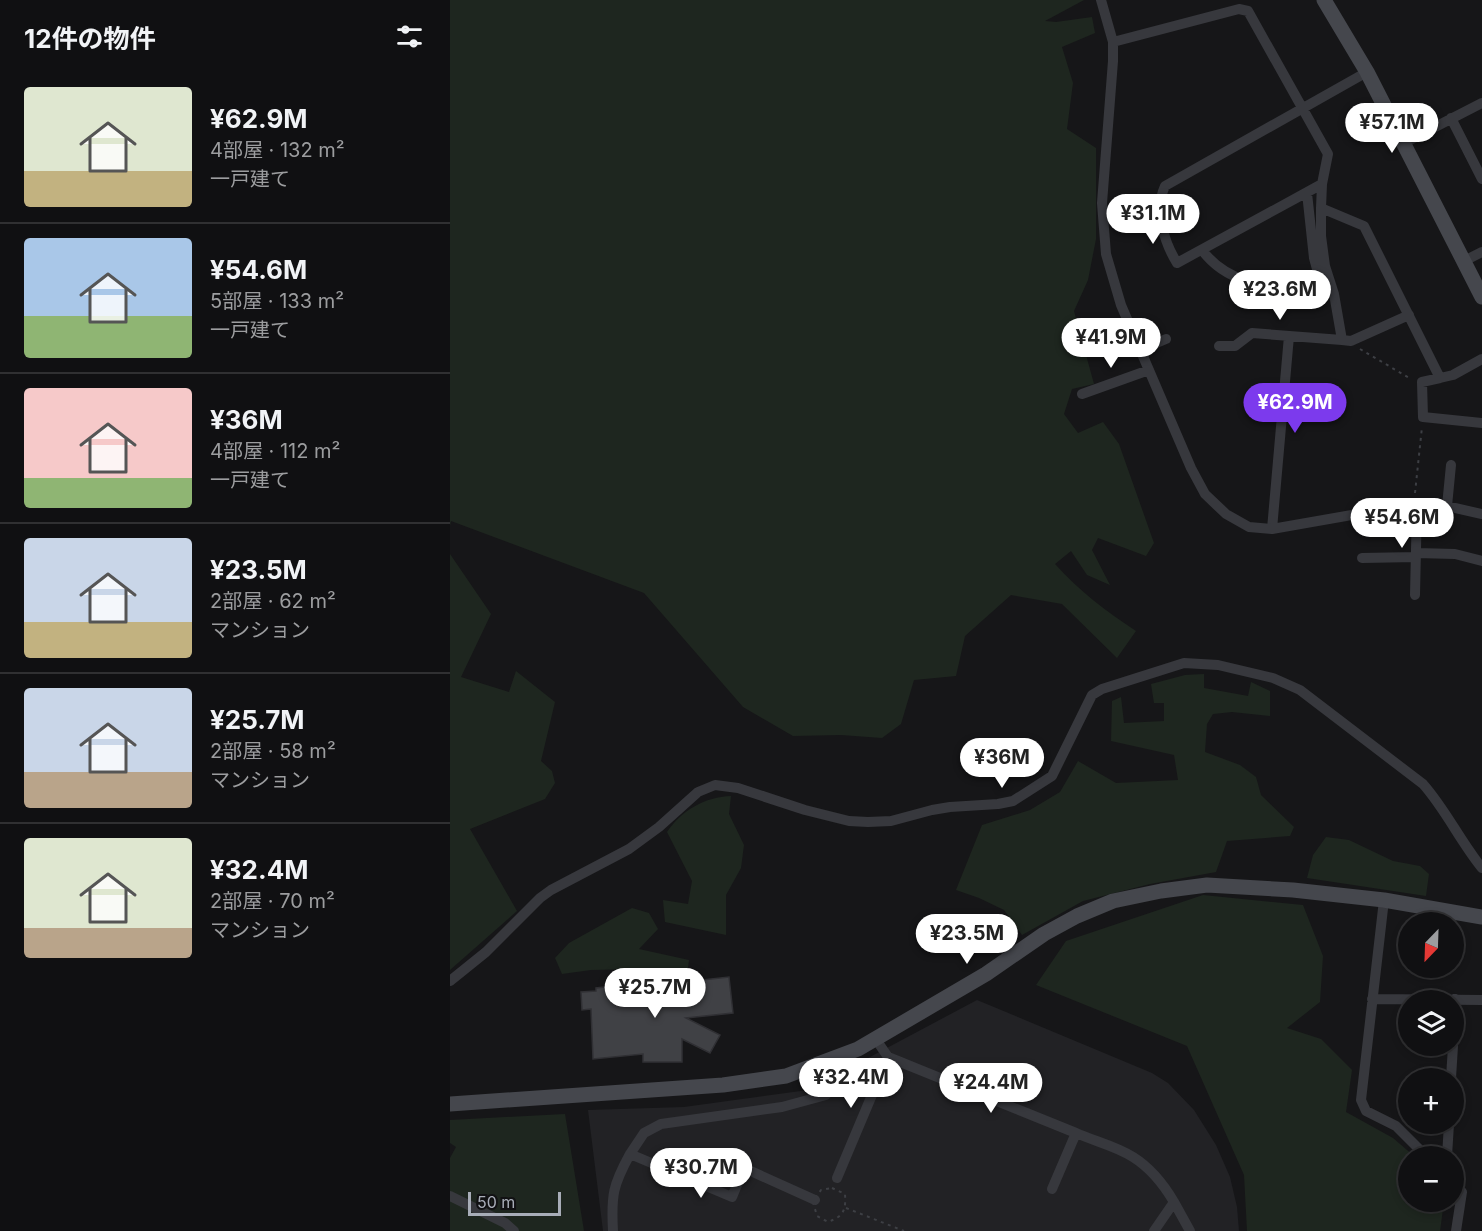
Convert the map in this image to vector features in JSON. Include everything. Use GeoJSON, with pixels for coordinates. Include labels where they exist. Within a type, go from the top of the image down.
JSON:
{"type":"FeatureCollection","features":[{"type":"Feature","properties":{"kind":"street"},"geometry":{"type":"LineString","coordinates":[[1101,0],[1113,42],[1102,203],[1106,254],[1121,305],[1191,468],[1205,494],[1226,514],[1249,526],[1272,529],[1415,504],[1433,503],[1482,514]]}},
{"type":"Feature","properties":{"kind":"street"},"geometry":{"type":"LineString","coordinates":[[1324,0],[1367,72],[1482,297]]}},
{"type":"Feature","properties":{"kind":"street"},"geometry":{"type":"LineString","coordinates":[[1113,42],[1239,9],[1248,11],[1328,154],[1322,184],[1321,236],[1325,266],[1346,340]]}},
{"type":"Feature","properties":{"kind":"street"},"geometry":{"type":"LineString","coordinates":[[1322,184],[1176,264],[1170,253],[1161,223],[1161,194],[1165,186],[1367,72]]}},
{"type":"Feature","properties":{"kind":"street"},"geometry":{"type":"LineString","coordinates":[[1404,143],[1482,103]]}},
{"type":"Feature","properties":{"kind":"street"},"geometry":{"type":"LineString","coordinates":[[1451,118],[1482,179]]}},
{"type":"Feature","properties":{"kind":"street"},"geometry":{"type":"LineString","coordinates":[[1202,250],[1219,269],[1256,285],[1319,292],[1321,284],[1314,258],[1307,193]]}},
{"type":"Feature","properties":{"kind":"street"},"geometry":{"type":"LineString","coordinates":[[1322,208],[1364,226],[1440,378]]}},
{"type":"Feature","properties":{"kind":"street"},"geometry":{"type":"LineString","coordinates":[[1464,261],[1482,252]]}},
{"type":"Feature","properties":{"kind":"street"},"geometry":{"type":"LineString","coordinates":[[1239,277],[1236,288],[1261,295]]}},
{"type":"Feature","properties":{"kind":"street"},"geometry":{"type":"LineString","coordinates":[[1219,346],[1235,346],[1252,333],[1346,340],[1408,315]]}},
{"type":"Feature","properties":{"kind":"street"},"geometry":{"type":"LineString","coordinates":[[1272,529],[1289,336]]}},
{"type":"Feature","properties":{"kind":"street"},"geometry":{"type":"LineString","coordinates":[[1140,350],[1166,339]]}},
{"type":"Feature","properties":{"kind":"street"},"geometry":{"type":"LineString","coordinates":[[1482,359],[1453,375],[1422,382],[1423,417],[1482,423]]}},
{"type":"Feature","properties":{"kind":"street"},"geometry":{"type":"LineString","coordinates":[[1082,394],[1149,370]]}},
{"type":"Feature","properties":{"kind":"street"},"geometry":{"type":"LineString","coordinates":[[1447,506],[1451,465]]}},
{"type":"Feature","properties":{"kind":"street"},"geometry":{"type":"LineString","coordinates":[[1415,504],[1415,595]]}},
{"type":"Feature","properties":{"kind":"street"},"geometry":{"type":"LineString","coordinates":[[1362,558],[1455,554],[1482,561]]}},
{"type":"Feature","properties":{"kind":"street"},"geometry":{"type":"LineString","coordinates":[[450,981],[486,952],[540,898],[629,849],[659,827],[698,792],[708,787],[726,786],[805,810],[849,821],[868,822],[891,821],[950,807],[1013,801],[1052,776],[1092,695],[1102,689],[1184,663],[1218,665],[1248,671],[1273,678],[1300,690],[1422,784],[1438,801],[1482,868]]}},
{"type":"Feature","properties":{"kind":"street"},"geometry":{"type":"LineString","coordinates":[[450,1104],[723,1085],[786,1077],[858,1049],[986,974],[1044,934],[1077,916],[1113,901],[1161,891],[1207,885],[1293,890],[1384,900],[1482,917]]}},
{"type":"Feature","properties":{"kind":"street"},"geometry":{"type":"LineString","coordinates":[[1384,900],[1361,1100],[1366,1111],[1396,1126],[1416,1146]]}},
{"type":"Feature","properties":{"kind":"street"},"geometry":{"type":"LineString","coordinates":[[1372,999],[1398,999]]}},
{"type":"Feature","properties":{"kind":"street"},"geometry":{"type":"LineString","coordinates":[[1464,999],[1482,999]]}},
{"type":"Feature","properties":{"kind":"street"},"geometry":{"type":"LineString","coordinates":[[875,1038],[888,1057],[1132,1156],[1167,1191],[1190,1231]]}},
{"type":"Feature","properties":{"kind":"street"},"geometry":{"type":"LineString","coordinates":[[837,1178],[888,1057]]}},
{"type":"Feature","properties":{"kind":"street"},"geometry":{"type":"LineString","coordinates":[[614,1231],[611,1205],[616,1180],[644,1133],[661,1124],[782,1107],[826,1095],[833,1085],[826,1061]]}},
{"type":"Feature","properties":{"kind":"street"},"geometry":{"type":"LineString","coordinates":[[1052,1188],[1076,1133]]}},
{"type":"Feature","properties":{"kind":"street"},"geometry":{"type":"LineString","coordinates":[[630,1154],[732,1197],[744,1168],[815,1200]]}},
{"type":"Feature","properties":{"kind":"street"},"geometry":{"type":"LineString","coordinates":[[450,1196],[505,1223],[514,1231]]}},
{"type":"Feature","properties":{"kind":"street"},"geometry":{"type":"LineString","coordinates":[[1154,1231],[1174,1202]]}},
{"type":"Feature","properties":{"kind":"street"},"geometry":{"type":"LineString","coordinates":[[1456,1231],[1459,1212]]}},
{"type":"Feature","properties":{"kind":"path"},"geometry":{"type":"LineString","coordinates":[[1346,340],[1385,362],[1408,379],[1422,382]]}},
{"type":"Feature","properties":{"kind":"path"},"geometry":{"type":"LineString","coordinates":[[1415,504],[1423,417]]}},
{"type":"Feature","properties":{"kind":"path"},"geometry":{"type":"LineString","coordinates":[[832,1188],[845,1194],[846,1208],[840,1218],[828,1222],[817,1216],[813,1202],[821,1190],[832,1188]]}},
{"type":"Feature","properties":{"kind":"path"},"geometry":{"type":"LineString","coordinates":[[846,1208],[903,1231]]}},
{"type":"Feature","properties":{"kind":"shaded area"},"geometry":{"type":"Polygon","coordinates":[[[450,0],[1084,0],[1045,21],[1056,22],[1092,17],[1095,33],[1062,47],[1073,83],[1067,129],[1096,148],[1096,239],[1088,280],[1074,311],[1094,384],[1072,389],[1064,414],[1078,433],[1103,422],[1119,444],[1154,543],[1146,556],[1098,538],[1092,550],[1110,585],[1087,575],[1071,551],[1055,564],[1093,600],[1136,631],[1117,658],[1062,604],[1011,595],[965,636],[956,676],[914,680],[901,724],[882,738],[841,735],[793,736],[743,707],[644,593],[451,521],[450,526],[450,0]]]}},
{"type":"Feature","properties":{"kind":"shaded area"},"geometry":{"type":"Polygon","coordinates":[[[450,554],[491,614],[461,677],[509,692],[516,671],[555,702],[541,761],[552,771],[555,783],[545,799],[470,829],[517,911],[450,970],[450,554]]]}},
{"type":"Feature","properties":{"kind":"shaded area"},"geometry":{"type":"Polygon","coordinates":[[[1204,674],[1204,688],[1248,696],[1251,682],[1270,691],[1270,716],[1232,712],[1213,714],[1207,724],[1205,752],[1240,765],[1256,777],[1261,795],[1294,827],[1290,836],[1227,841],[1216,872],[1150,884],[1083,901],[1022,935],[1004,910],[956,890],[982,825],[1030,810],[1060,792],[1078,761],[1116,783],[1178,780],[1174,755],[1111,741],[1112,701],[1121,697],[1124,723],[1164,721],[1164,703],[1154,703],[1151,684],[1185,675],[1204,674]]]}},
{"type":"Feature","properties":{"kind":"shaded area"},"geometry":{"type":"Polygon","coordinates":[[[731,796],[729,814],[744,845],[741,868],[726,895],[726,935],[665,922],[663,900],[688,904],[692,881],[667,832],[680,817],[695,806],[712,799],[731,796]]]}},
{"type":"Feature","properties":{"kind":"shaded area"},"geometry":{"type":"Polygon","coordinates":[[[1326,837],[1349,840],[1393,861],[1420,866],[1429,874],[1426,896],[1307,878],[1313,855],[1326,837]]]}},
{"type":"Feature","properties":{"kind":"shaded area"},"geometry":{"type":"Polygon","coordinates":[[[1203,895],[1303,905],[1323,956],[1320,1002],[1287,1028],[1321,1039],[1352,1070],[1346,1112],[1393,1138],[1402,1146],[1398,1146],[1398,1212],[1443,1212],[1440,1231],[1247,1231],[1244,1175],[1187,1046],[1036,985],[1066,941],[1203,895]]]}},
{"type":"Feature","properties":{"kind":"shaded area"},"geometry":{"type":"Polygon","coordinates":[[[632,908],[649,913],[658,929],[639,949],[689,960],[688,968],[591,970],[562,974],[555,958],[569,943],[632,908]]]}},
{"type":"Feature","properties":{"kind":"shaded area"},"geometry":{"type":"Polygon","coordinates":[[[977,1000],[1152,1073],[1168,1083],[1194,1110],[1216,1145],[1230,1177],[1237,1207],[1239,1231],[603,1231],[588,1110],[684,1107],[808,1090],[977,1000]]]}},
{"type":"Feature","properties":{"kind":"shaded area"},"geometry":{"type":"Polygon","coordinates":[[[565,1114],[584,1231],[450,1231],[450,1158],[456,1147],[450,1143],[450,1120],[565,1114]]]}},
{"type":"Feature","properties":{"kind":"building"},"geometry":{"type":"Polygon","coordinates":[[[729,977],[733,1013],[686,1018],[720,1035],[710,1053],[682,1039],[682,1062],[643,1062],[643,1054],[593,1059],[591,1009],[582,1010],[581,992],[648,982],[652,990],[684,989],[684,982],[729,977]]]}}]}
